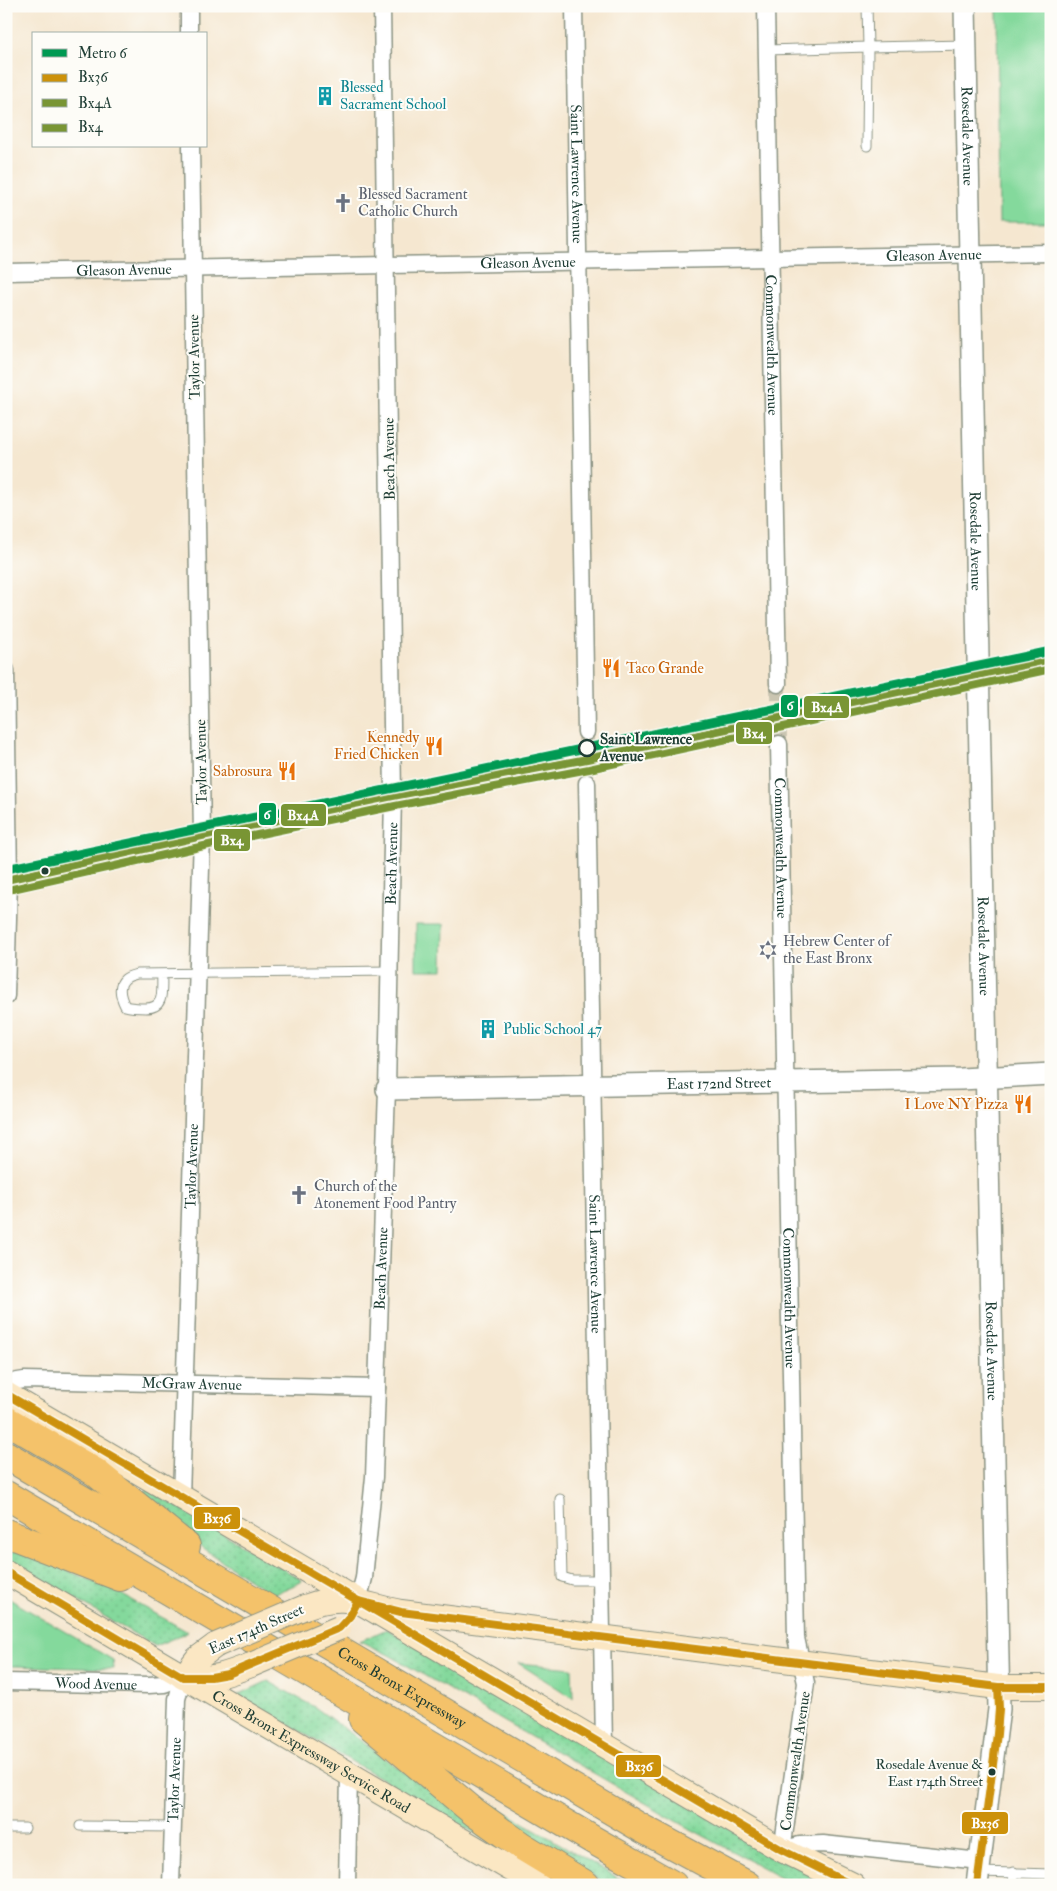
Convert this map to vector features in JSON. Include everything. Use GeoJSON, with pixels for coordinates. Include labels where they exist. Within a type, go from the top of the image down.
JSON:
{"type":"FeatureCollection","features":[{"type":"Feature","properties":{"kind":"highway"},"geometry":{"type":"LineString","coordinates":[[6,1420],[108,1481],[251,1599]]}},
{"type":"Feature","properties":{"kind":"highway","name":"Cross Bronx Expressway"},"geometry":{"type":"LineString","coordinates":[[6,1455],[643,1829],[747,1885]]}},
{"type":"Feature","properties":{"kind":"highway"},"geometry":{"type":"LineString","coordinates":[[6,1495],[673,1885]]}},
{"type":"Feature","properties":{"kind":"highway"},"geometry":{"type":"LineString","coordinates":[[6,1533],[196,1606]]}},
{"type":"Feature","properties":{"kind":"highway"},"geometry":{"type":"LineString","coordinates":[[302,1668],[474,1812],[520,1845],[586,1885]]}},
{"type":"Feature","properties":{"kind":"main road"},"geometry":{"type":"LineString","coordinates":[[8,880],[202,836],[587,758],[1051,658]]}},
{"type":"Feature","properties":{"kind":"main road"},"geometry":{"type":"LineString","coordinates":[[6,1394],[782,1850],[853,1885]]}},
{"type":"Feature","properties":{"kind":"main road","name":"Cross Bronx Expressway Service Road"},"geometry":{"type":"LineString","coordinates":[[6,1572],[538,1885]]}},
{"type":"Feature","properties":{"kind":"main road","name":"East 174th Street"},"geometry":{"type":"LineString","coordinates":[[184,1677],[197,1659],[216,1645],[304,1607],[326,1600],[358,1600],[372,1606],[401,1612],[603,1638],[998,1687],[1051,1687]]}},
{"type":"Feature","properties":{"kind":"main road","name":"East 174th Street"},"geometry":{"type":"LineString","coordinates":[[184,1677],[213,1678],[228,1674],[339,1628],[350,1616],[358,1600]]}},
{"type":"Feature","properties":{"kind":"street"},"geometry":{"type":"LineString","coordinates":[[189,6],[189,32]]}},
{"type":"Feature","properties":{"kind":"street","name":"Beach Avenue"},"geometry":{"type":"LineString","coordinates":[[358,1600],[362,1586],[371,1515],[378,1388],[394,796],[382,6]]}},
{"type":"Feature","properties":{"kind":"street","name":"Saint Lawrence Avenue"},"geometry":{"type":"LineString","coordinates":[[574,6],[586,732]]}},
{"type":"Feature","properties":{"kind":"street","name":"Commonwealth Avenue"},"geometry":{"type":"LineString","coordinates":[[766,6],[778,684]]}},
{"type":"Feature","properties":{"kind":"street","name":"Rosedale Avenue"},"geometry":{"type":"LineString","coordinates":[[965,6],[998,1687],[997,1734],[978,1873]]}},
{"type":"Feature","properties":{"kind":"street","name":"Taylor Avenue"},"geometry":{"type":"LineString","coordinates":[[181,1497],[202,836],[191,148]]}},
{"type":"Feature","properties":{"kind":"street","name":"Gleason Avenue"},"geometry":{"type":"LineString","coordinates":[[6,272],[1051,253]]}},
{"type":"Feature","properties":{"kind":"street"},"geometry":{"type":"LineString","coordinates":[[6,670],[8,880],[6,996]]}},
{"type":"Feature","properties":{"kind":"street","name":"Commonwealth Avenue"},"geometry":{"type":"LineString","coordinates":[[779,744],[796,1638],[806,1683],[782,1850]]}},
{"type":"Feature","properties":{"kind":"street","name":"Saint Lawrence Avenue"},"geometry":{"type":"LineString","coordinates":[[587,784],[604,1745]]}},
{"type":"Feature","properties":{"kind":"street","name":"East 172nd Street"},"geometry":{"type":"LineString","coordinates":[[387,1089],[985,1078],[1051,1074]]}},
{"type":"Feature","properties":{"kind":"street","name":"McGraw Avenue"},"geometry":{"type":"LineString","coordinates":[[6,1383],[24,1380],[378,1388]]}},
{"type":"Feature","properties":{"kind":"street","name":"Taylor Avenue"},"geometry":{"type":"LineString","coordinates":[[171,1885],[177,1699],[184,1677]]}},
{"type":"Feature","properties":{"kind":"street","name":"Wood Avenue"},"geometry":{"type":"LineString","coordinates":[[6,1682],[149,1685],[164,1684],[184,1677]]}},
{"type":"Feature","properties":{"kind":"street"},"geometry":{"type":"LineString","coordinates":[[347,1885],[349,1774]]}},
{"type":"Feature","properties":{"kind":"street"},"geometry":{"type":"LineString","coordinates":[[782,1850],[800,1845],[823,1844],[978,1873]]}},
{"type":"Feature","properties":{"kind":"lane"},"geometry":{"type":"LineString","coordinates":[[867,146],[868,6]]}},
{"type":"Feature","properties":{"kind":"lane"},"geometry":{"type":"LineString","coordinates":[[767,50],[966,45]]}},
{"type":"Feature","properties":{"kind":"lane"},"geometry":{"type":"LineString","coordinates":[[162,974],[160,1002],[157,1006],[152,1008],[126,1006],[121,999],[121,986],[125,979],[137,974],[390,971]]}},
{"type":"Feature","properties":{"kind":"lane"},"geometry":{"type":"LineString","coordinates":[[560,1499],[562,1577],[572,1580],[602,1580]]}},
{"type":"Feature","properties":{"kind":"lane"},"geometry":{"type":"LineString","coordinates":[[80,1826],[173,1827]]}},
{"type":"Feature","properties":{"kind":"lane"},"geometry":{"type":"LineString","coordinates":[[6,1828],[25,1828]]}},
{"type":"Feature","properties":{"kind":"lane"},"geometry":{"type":"LineString","coordinates":[[1013,1885],[1014,1872]]}},
{"type":"Feature","properties":{"kind":"lane"},"geometry":{"type":"LineString","coordinates":[[978,1873],[1051,1874]]}},
{"type":"Feature","properties":{"kind":"green space"},"geometry":{"type":"Polygon","coordinates":[[[997,6],[1051,6],[1051,222],[999,222],[997,6]]]}},
{"type":"Feature","properties":{"kind":"green space"},"geometry":{"type":"Polygon","coordinates":[[[416,924],[444,924],[443,970],[416,970],[416,924]]]}},
{"type":"Feature","properties":{"kind":"green space"},"geometry":{"type":"Polygon","coordinates":[[[147,1489],[302,1580],[301,1582],[272,1595],[204,1549],[142,1498],[147,1489]]]}},
{"type":"Feature","properties":{"kind":"green space"},"geometry":{"type":"Polygon","coordinates":[[[6,1545],[110,1588],[188,1632],[155,1646],[6,1559],[6,1545]]]}},
{"type":"Feature","properties":{"kind":"green space"},"geometry":{"type":"Polygon","coordinates":[[[6,1597],[113,1660],[114,1669],[10,1666],[6,1663],[6,1597]]]}},
{"type":"Feature","properties":{"kind":"green space"},"geometry":{"type":"Polygon","coordinates":[[[387,1629],[830,1885],[795,1885],[687,1827],[389,1655],[360,1641],[387,1629]]]}},
{"type":"Feature","properties":{"kind":"green space"},"geometry":{"type":"Polygon","coordinates":[[[518,1663],[572,1668],[573,1698],[518,1663]]]}},
{"type":"Feature","properties":{"kind":"green space"},"geometry":{"type":"Polygon","coordinates":[[[268,1681],[316,1708],[503,1844],[500,1848],[238,1695],[268,1681]]]}},
{"type":"Feature","properties":{"kind":"green space"},"geometry":{"type":"Polygon","coordinates":[[[473,1793],[630,1885],[608,1885],[526,1837],[483,1805],[473,1793]]]}},
{"type":"Feature","properties":{"kind":"tunnel"},"geometry":{"type":"LineString","coordinates":[[778,684],[779,744]]}},
{"type":"Feature","properties":{"kind":"tunnel"},"geometry":{"type":"LineString","coordinates":[[586,732],[587,783]]}},
{"type":"Feature","properties":{"kind":"metro line","name":"6"},"geometry":{"type":"LineString","coordinates":[[6,869],[1051,651]]}},
{"type":"Feature","properties":{"kind":"transit line","name":"Bx4A"},"geometry":{"type":"LineString","coordinates":[[6,880],[202,836],[393,796],[587,759],[1051,659]]}},
{"type":"Feature","properties":{"kind":"transit line","name":"Bx4"},"geometry":{"type":"LineString","coordinates":[[8,890],[204,846],[395,806],[589,769],[1051,669]]}},
{"type":"Feature","properties":{"kind":"transit line","name":"Bx36"},"geometry":{"type":"LineString","coordinates":[[6,1394],[782,1850],[852,1885]]}},
{"type":"Feature","properties":{"kind":"transit line","name":"Bx36"},"geometry":{"type":"LineString","coordinates":[[6,1572],[183,1677],[211,1677],[228,1674],[339,1628],[350,1616],[358,1601],[401,1612],[998,1687],[1051,1687]]}},
{"type":"Feature","properties":{"kind":"transit line","name":"Bx36"},"geometry":{"type":"LineString","coordinates":[[977,1885],[997,1734],[998,1687]]}},
{"type":"Feature","properties":{"kind":"place","name":"Blessed Sacrament School"},"geometry":{"type":"Point","coordinates":[325,96]}},
{"type":"Feature","properties":{"kind":"place","name":"Blessed Sacrament Catholic Church"},"geometry":{"type":"Point","coordinates":[343,203]}},
{"type":"Feature","properties":{"kind":"place","name":"Taco Grande"},"geometry":{"type":"Point","coordinates":[611,668]}},
{"type":"Feature","properties":{"kind":"place","name":"Kennedy Fried Chicken"},"geometry":{"type":"Point","coordinates":[434,746]}},
{"type":"Feature","properties":{"kind":"place","name":"Saint Lawrence Avenue"},"geometry":{"type":"Point","coordinates":[587,748]}},
{"type":"Feature","properties":{"kind":"place","name":"Sabrosura"},"geometry":{"type":"Point","coordinates":[287,771]}},
{"type":"Feature","properties":{"kind":"place","name":"Hebrew Center of the East Bronx"},"geometry":{"type":"Point","coordinates":[768,950]}},
{"type":"Feature","properties":{"kind":"place","name":"Public School 47"},"geometry":{"type":"Point","coordinates":[488,1029]}},
{"type":"Feature","properties":{"kind":"place","name":"I Love NY Pizza"},"geometry":{"type":"Point","coordinates":[1023,1104]}},
{"type":"Feature","properties":{"kind":"place","name":"Church of the Atonement Food Pantry"},"geometry":{"type":"Point","coordinates":[299,1195]}},
{"type":"Feature","properties":{"kind":"place","name":"Rosedale Avenue & East 174th Street"},"geometry":{"type":"Point","coordinates":[992,1772]}}]}
